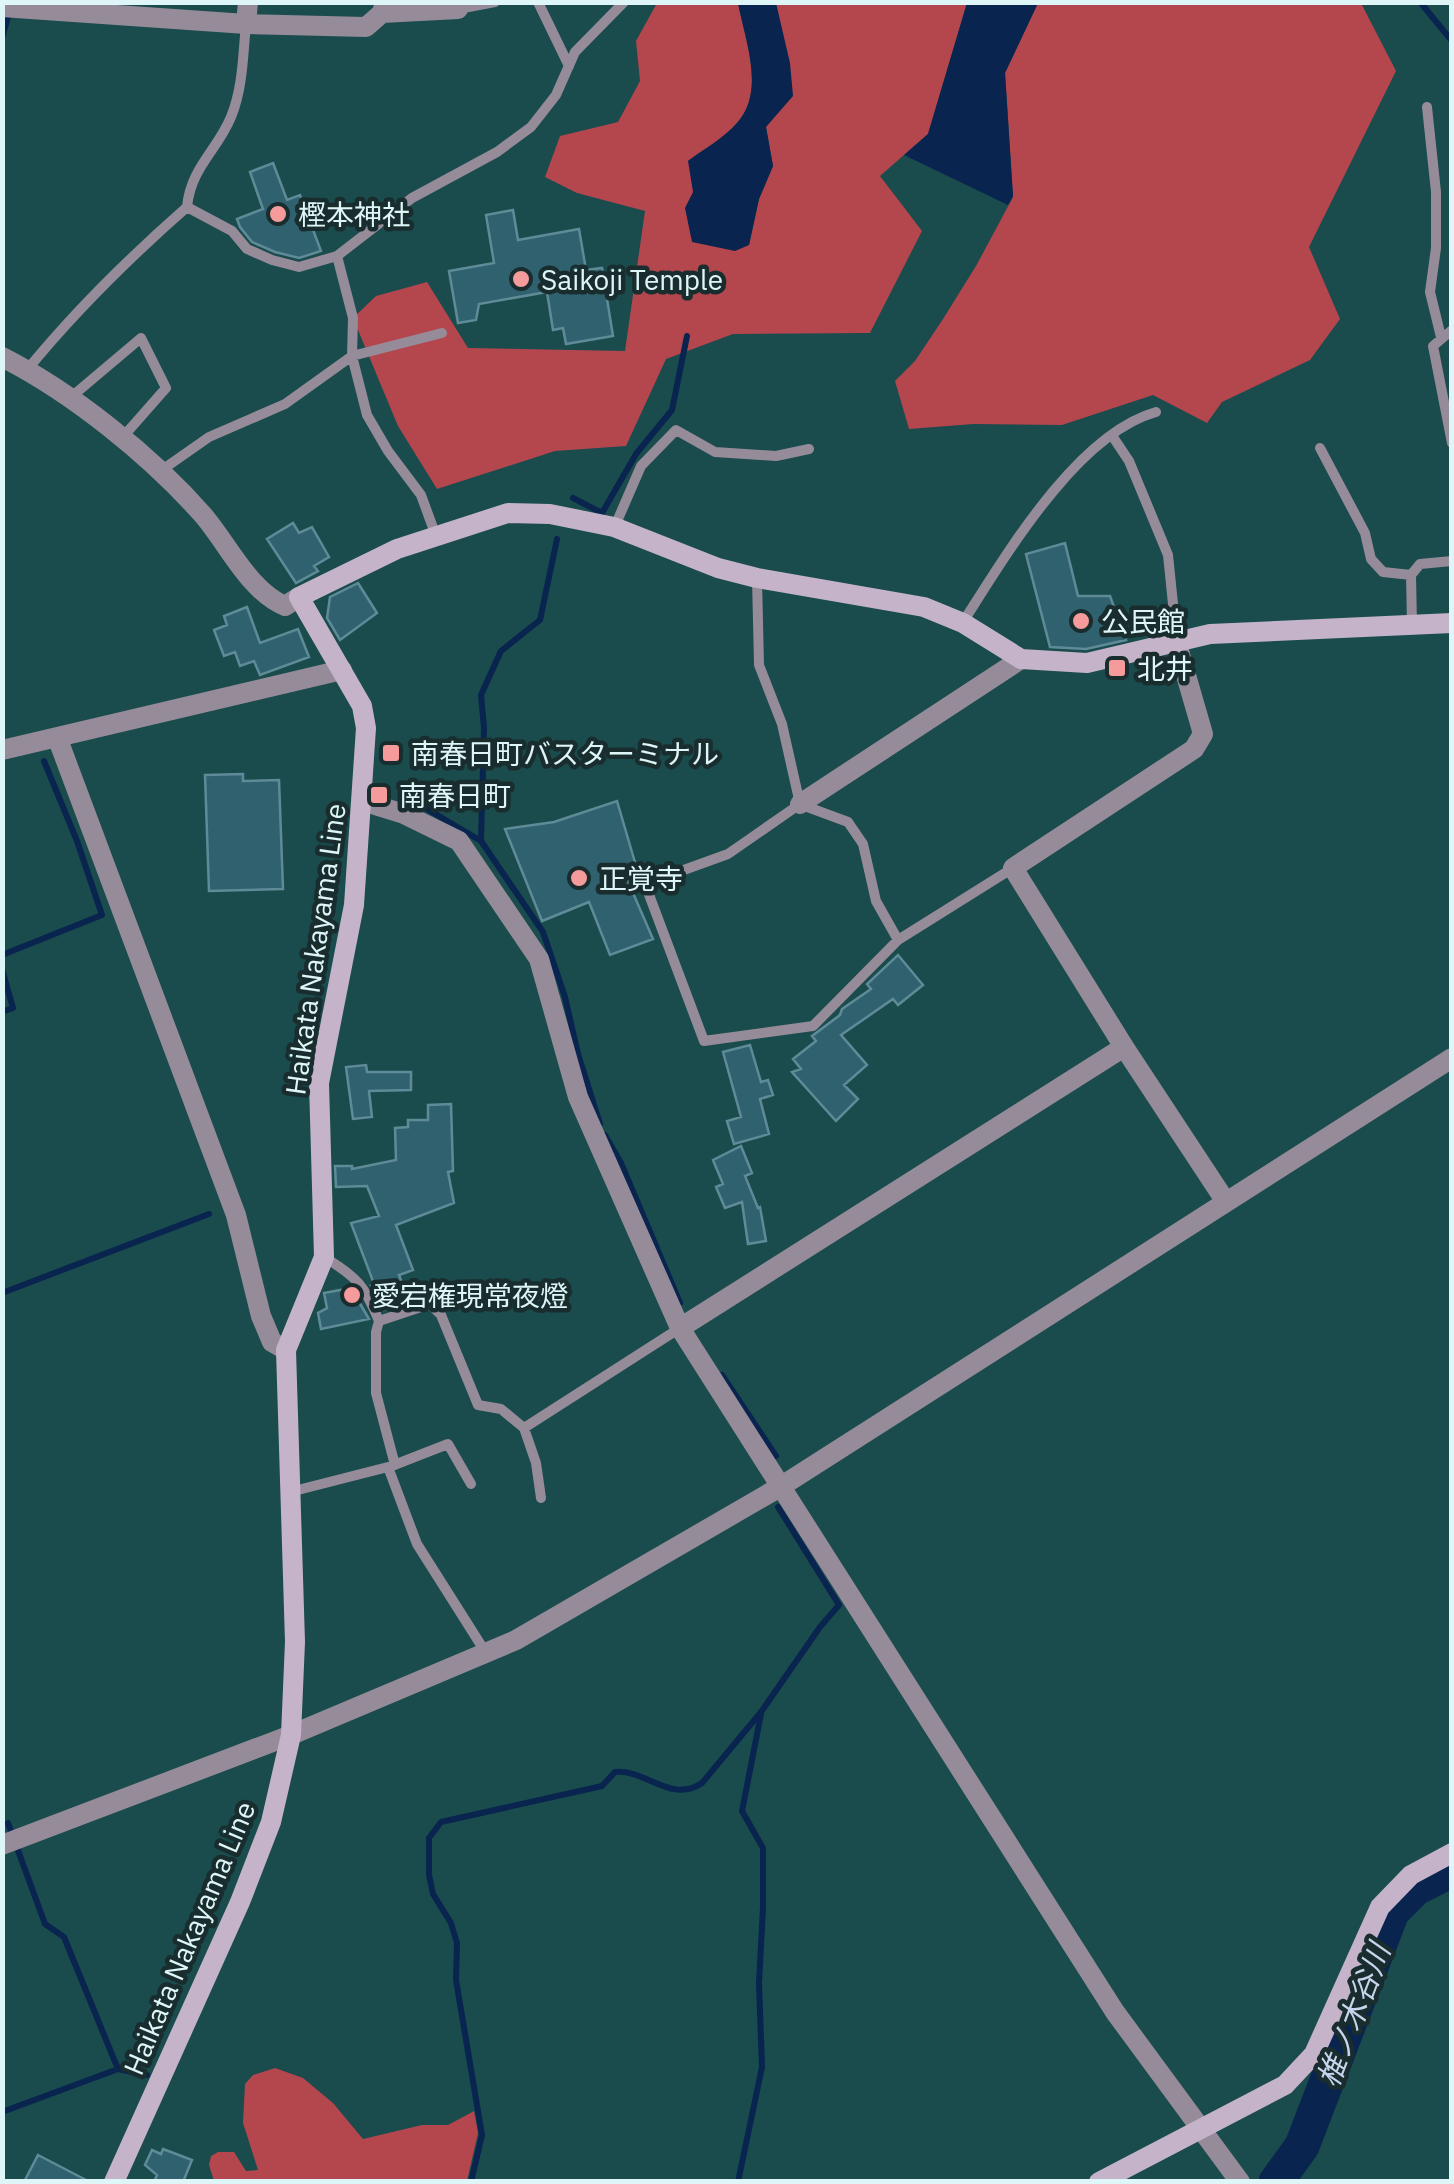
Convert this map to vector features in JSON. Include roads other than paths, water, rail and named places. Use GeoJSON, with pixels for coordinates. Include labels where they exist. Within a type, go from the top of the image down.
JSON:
{"type":"FeatureCollection","features":[{"type":"Feature","properties":{"kind":"main road"},"geometry":{"type":"LineString","coordinates":[[299,598],[397,550],[508,513],[550,514],[614,527],[718,568],[756,578],[924,607],[963,623],[1020,659],[1087,663],[1210,634],[1452,622]]}},
{"type":"Feature","properties":{"kind":"main road","name":"Haikata Nakayama Line"},"geometry":{"type":"LineString","coordinates":[[114,2182],[240,1902],[271,1822],[291,1736],[295,1642],[286,1350],[324,1256],[320,1083],[354,906],[364,795],[364,714],[299,598]]}},
{"type":"Feature","properties":{"kind":"main road"},"geometry":{"type":"LineString","coordinates":[[1099,2182],[1285,2085],[1302,2070],[1329,2026],[1380,1907],[1411,1875],[1452,1854]]}},
{"type":"Feature","properties":{"kind":"street"},"geometry":{"type":"LineString","coordinates":[[2,7],[247,13],[366,27],[383,8],[458,9]]}},
{"type":"Feature","properties":{"kind":"street"},"geometry":{"type":"LineString","coordinates":[[2,357],[70,398],[122,439],[201,513],[267,599],[284,606],[299,598]]}},
{"type":"Feature","properties":{"kind":"street"},"geometry":{"type":"LineString","coordinates":[[1177,644],[1203,734],[1194,750],[1013,868],[1226,1202]]}},
{"type":"Feature","properties":{"kind":"street"},"geometry":{"type":"LineString","coordinates":[[800,804],[1020,659]]}},
{"type":"Feature","properties":{"kind":"street"},"geometry":{"type":"LineString","coordinates":[[2,750],[342,670]]}},
{"type":"Feature","properties":{"kind":"street"},"geometry":{"type":"LineString","coordinates":[[57,737],[236,1215],[262,1316],[272,1342],[286,1350]]}},
{"type":"Feature","properties":{"kind":"street"},"geometry":{"type":"LineString","coordinates":[[364,795],[375,805],[404,814],[458,841],[539,959],[578,1096],[680,1328],[1114,2012],[1240,2182]]}},
{"type":"Feature","properties":{"kind":"street"},"geometry":{"type":"LineString","coordinates":[[680,1328],[1124,1047]]}},
{"type":"Feature","properties":{"kind":"street"},"geometry":{"type":"LineString","coordinates":[[2,1845],[291,1736],[516,1640],[780,1487],[1452,1058]]}},
{"type":"Feature","properties":{"kind":"lane"},"geometry":{"type":"LineString","coordinates":[[458,9],[495,2]]}},
{"type":"Feature","properties":{"kind":"lane"},"geometry":{"type":"LineString","coordinates":[[538,2],[569,66]]}},
{"type":"Feature","properties":{"kind":"lane"},"geometry":{"type":"LineString","coordinates":[[187,207],[232,231],[247,249],[272,260],[300,268],[336,256],[412,198],[497,152],[531,128],[556,95],[575,52],[624,2]]}},
{"type":"Feature","properties":{"kind":"lane"},"geometry":{"type":"LineString","coordinates":[[27,370],[72,315],[132,254],[187,207],[190,184],[231,118],[240,85],[247,13]]}},
{"type":"Feature","properties":{"kind":"lane"},"geometry":{"type":"LineString","coordinates":[[1427,107],[1436,192],[1436,248],[1430,292],[1446,333],[1433,346],[1452,443]]}},
{"type":"Feature","properties":{"kind":"lane"},"geometry":{"type":"LineString","coordinates":[[336,256],[354,318],[352,356],[356,385],[367,415],[388,451],[421,495],[436,537]]}},
{"type":"Feature","properties":{"kind":"lane"},"geometry":{"type":"LineString","coordinates":[[158,472],[209,437],[286,404],[352,356],[442,333]]}},
{"type":"Feature","properties":{"kind":"lane"},"geometry":{"type":"LineString","coordinates":[[70,398],[140,338],[166,388],[122,439]]}},
{"type":"Feature","properties":{"kind":"lane"},"geometry":{"type":"LineString","coordinates":[[963,623],[1007,555],[1090,450],[1113,437],[1134,418],[1156,412]]}},
{"type":"Feature","properties":{"kind":"lane"},"geometry":{"type":"LineString","coordinates":[[614,527],[641,466],[676,430],[715,452],[776,456],[810,449]]}},
{"type":"Feature","properties":{"kind":"lane"},"geometry":{"type":"LineString","coordinates":[[1113,437],[1128,461],[1168,555],[1177,644]]}},
{"type":"Feature","properties":{"kind":"lane"},"geometry":{"type":"LineString","coordinates":[[1320,448],[1364,534],[1371,558],[1383,572],[1411,575]]}},
{"type":"Feature","properties":{"kind":"lane"},"geometry":{"type":"LineString","coordinates":[[1412,624],[1411,575],[1420,564],[1452,561]]}},
{"type":"Feature","properties":{"kind":"lane"},"geometry":{"type":"LineString","coordinates":[[756,578],[758,665],[782,724],[800,804]]}},
{"type":"Feature","properties":{"kind":"lane"},"geometry":{"type":"LineString","coordinates":[[800,804],[848,822],[863,844],[876,901],[898,940]]}},
{"type":"Feature","properties":{"kind":"lane"},"geometry":{"type":"LineString","coordinates":[[800,804],[728,854],[645,884],[704,1041],[813,1026],[898,940],[1013,868]]}},
{"type":"Feature","properties":{"kind":"lane"},"geometry":{"type":"LineString","coordinates":[[324,1256],[354,1276],[368,1291],[380,1322],[376,1332],[376,1393],[392,1466],[417,1544],[486,1653]]}},
{"type":"Feature","properties":{"kind":"lane"},"geometry":{"type":"LineString","coordinates":[[380,1322],[430,1304],[441,1315],[478,1405],[501,1409],[524,1428],[536,1464],[541,1498]]}},
{"type":"Feature","properties":{"kind":"lane"},"geometry":{"type":"LineString","coordinates":[[524,1428],[680,1328]]}},
{"type":"Feature","properties":{"kind":"lane"},"geometry":{"type":"LineString","coordinates":[[289,1492],[392,1466],[448,1444],[471,1484]]}},
{"type":"Feature","properties":{"kind":"water"},"geometry":{"type":"Polygon","coordinates":[[[738,3],[776,3],[793,96],[766,127],[773,166],[759,199],[749,245],[735,251],[692,242],[685,208],[693,192],[688,161],[737,123],[750,96],[751,65],[738,3]]]}},
{"type":"Feature","properties":{"kind":"water"},"geometry":{"type":"Polygon","coordinates":[[[967,3],[1038,3],[1005,73],[1013,196],[1008,205],[904,155],[928,134],[967,3]]]}},
{"type":"Feature","properties":{"kind":"waterway"},"geometry":{"type":"LineString","coordinates":[[1420,2],[1452,41]]}},
{"type":"Feature","properties":{"kind":"waterway"},"geometry":{"type":"LineString","coordinates":[[2,38],[9,13]]}},
{"type":"Feature","properties":{"kind":"waterway"},"geometry":{"type":"LineString","coordinates":[[573,498],[602,513],[636,454],[672,410],[687,336]]}},
{"type":"Feature","properties":{"kind":"waterway"},"geometry":{"type":"LineString","coordinates":[[481,840],[481,695],[501,651],[540,620],[557,539]]}},
{"type":"Feature","properties":{"kind":"waterway"},"geometry":{"type":"LineString","coordinates":[[2,955],[102,915],[44,761]]}},
{"type":"Feature","properties":{"kind":"waterway"},"geometry":{"type":"LineString","coordinates":[[422,806],[481,841],[543,932],[600,1124]]}},
{"type":"Feature","properties":{"kind":"waterway"},"geometry":{"type":"LineString","coordinates":[[2,969],[13,1008],[2,1012]]}},
{"type":"Feature","properties":{"kind":"waterway"},"geometry":{"type":"LineString","coordinates":[[605,1135],[621,1163],[680,1303]]}},
{"type":"Feature","properties":{"kind":"waterway"},"geometry":{"type":"LineString","coordinates":[[2,1293],[209,1214]]}},
{"type":"Feature","properties":{"kind":"waterway"},"geometry":{"type":"LineString","coordinates":[[722,1375],[776,1456]]}},
{"type":"Feature","properties":{"kind":"waterway"},"geometry":{"type":"LineString","coordinates":[[471,2182],[482,2135],[456,1980],[457,1943],[451,1923],[433,1894],[429,1838],[441,1822],[602,1786],[615,1772],[680,1790],[702,1783],[761,1712],[839,1605],[778,1507]]}},
{"type":"Feature","properties":{"kind":"waterway"},"geometry":{"type":"LineString","coordinates":[[738,2182],[762,2067],[759,1983],[763,1848],[742,1811],[761,1714]]}},
{"type":"Feature","properties":{"kind":"waterway"},"geometry":{"type":"LineString","coordinates":[[8,1823],[45,1924],[64,1937],[118,2069]]}},
{"type":"Feature","properties":{"kind":"waterway","name":"椎ノ木谷川"},"geometry":{"type":"LineString","coordinates":[[1276,2182],[1302,2146],[1392,1912],[1416,1888],[1452,1870]]}},
{"type":"Feature","properties":{"kind":"waterway"},"geometry":{"type":"LineString","coordinates":[[2,2112],[118,2069],[147,2075]]}},
{"type":"Feature","properties":{"kind":"place","name":"樫本神社"},"geometry":{"type":"Point","coordinates":[278,214]}},
{"type":"Feature","properties":{"kind":"place","name":"Saikoji Temple"},"geometry":{"type":"Point","coordinates":[521,279]}},
{"type":"Feature","properties":{"kind":"place","name":"公民館"},"geometry":{"type":"Point","coordinates":[1081,621]}},
{"type":"Feature","properties":{"kind":"place","name":"北井"},"geometry":{"type":"Point","coordinates":[1117,668]}},
{"type":"Feature","properties":{"kind":"place","name":"南春日町バスターミナル"},"geometry":{"type":"Point","coordinates":[391,753]}},
{"type":"Feature","properties":{"kind":"place","name":"南春日町"},"geometry":{"type":"Point","coordinates":[379,795]}},
{"type":"Feature","properties":{"kind":"place","name":"正覚寺"},"geometry":{"type":"Point","coordinates":[579,878]}},
{"type":"Feature","properties":{"kind":"place","name":"愛宕権現常夜燈"},"geometry":{"type":"Point","coordinates":[352,1295]}}]}
